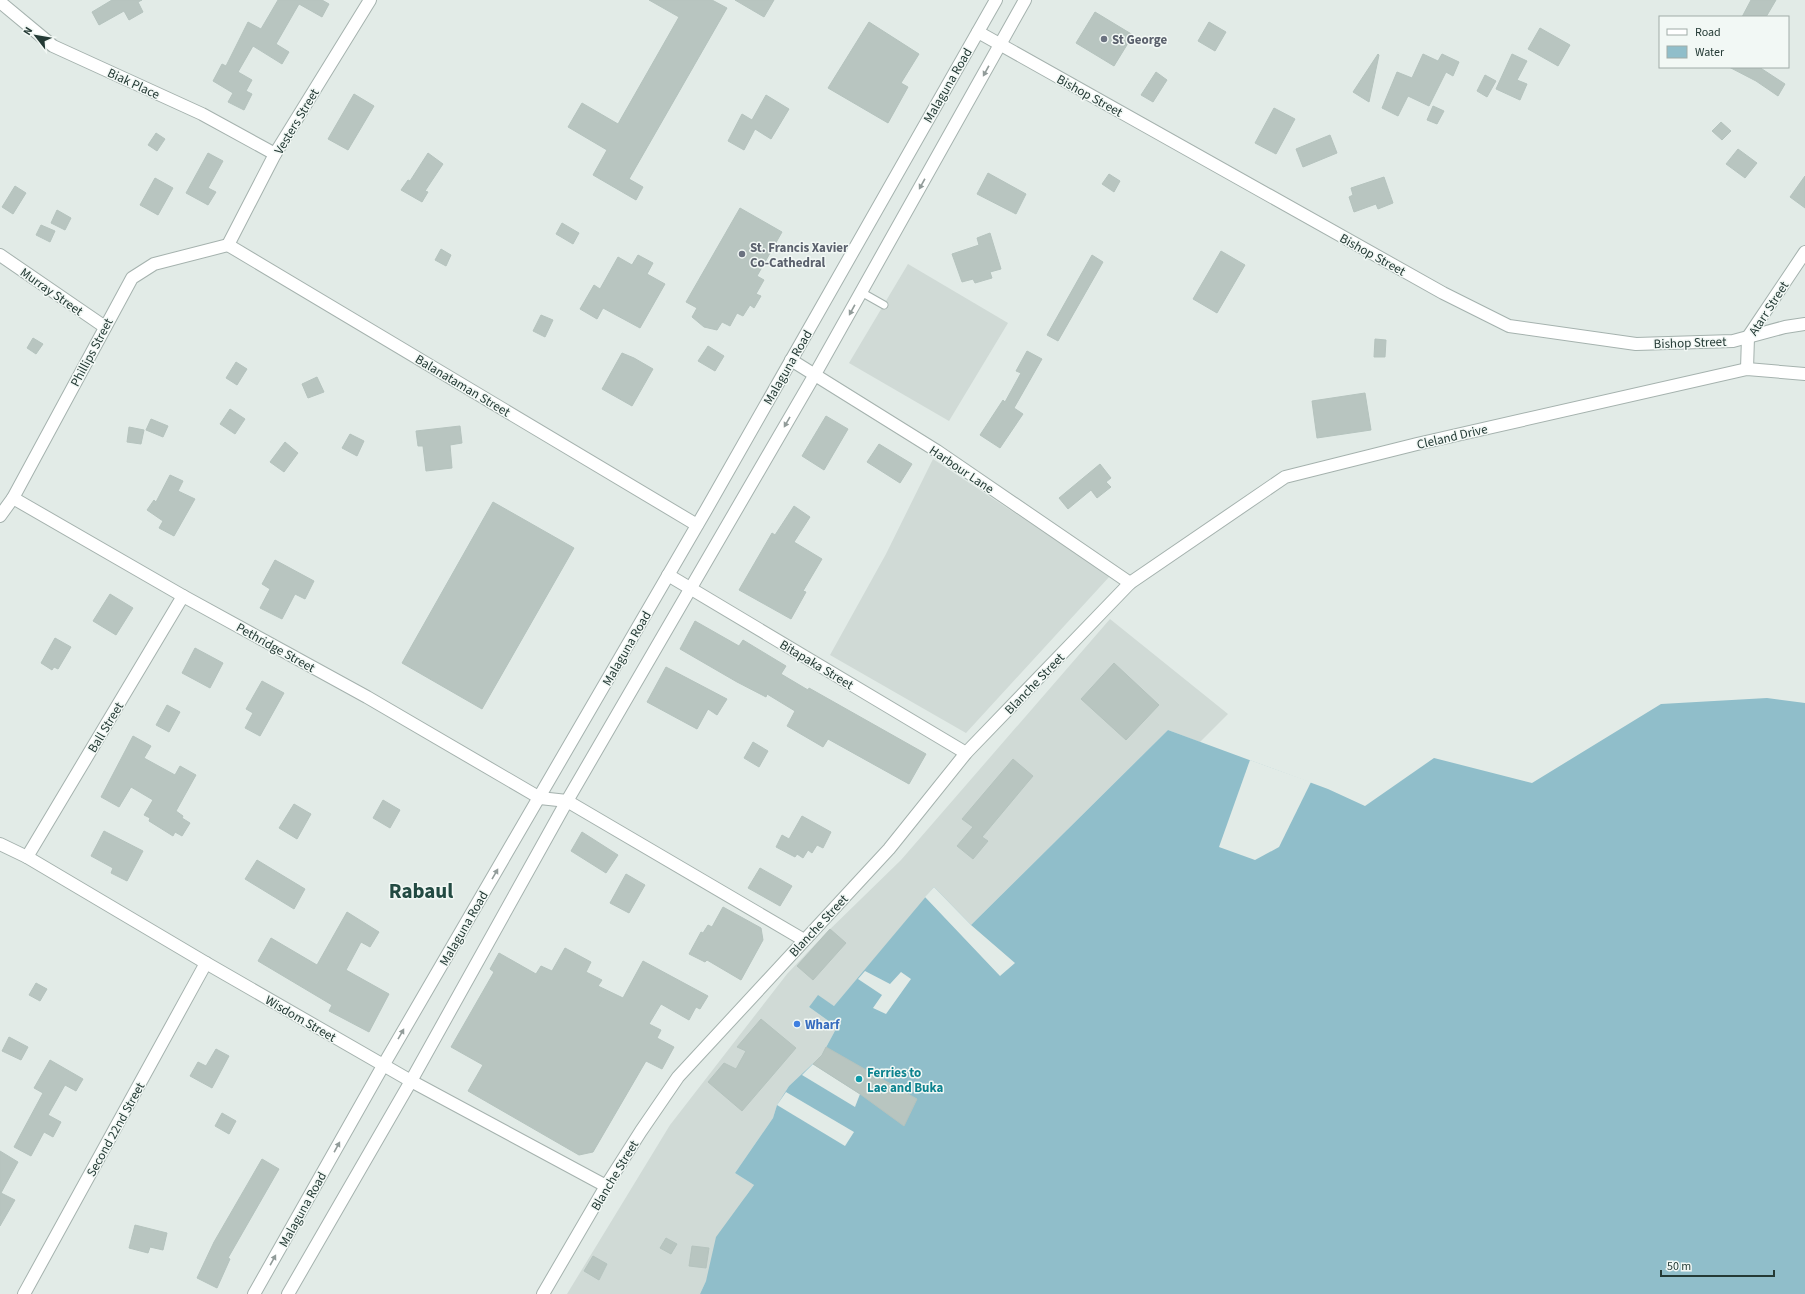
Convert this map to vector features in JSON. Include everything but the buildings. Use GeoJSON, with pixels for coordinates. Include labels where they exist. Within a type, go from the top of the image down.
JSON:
{"type":"FeatureCollection","features":[{"type":"Feature","properties":{"kind":"street","name":"Vesters Street"},"geometry":{"type":"LineString","coordinates":[[228,245],[275,154],[370,0]]}},
{"type":"Feature","properties":{"kind":"street","name":"Malaguna Road"},"geometry":{"type":"LineString","coordinates":[[254,1294],[384,1064],[668,576],[996,0]]}},
{"type":"Feature","properties":{"kind":"street","name":"Malaguna Road"},"geometry":{"type":"LineString","coordinates":[[288,1294],[411,1081],[567,801],[814,376],[1025,0]]}},
{"type":"Feature","properties":{"kind":"street","name":"Biak Place"},"geometry":{"type":"LineString","coordinates":[[0,2],[53,46],[202,114],[275,154]]}},
{"type":"Feature","properties":{"kind":"street","name":"Bishop Street"},"geometry":{"type":"LineString","coordinates":[[978,32],[1443,293],[1509,326],[1636,344],[1733,341],[1785,327],[1805,324]]}},
{"type":"Feature","properties":{"kind":"street","name":"Phillips Street"},"geometry":{"type":"LineString","coordinates":[[0,516],[13,498],[126,286],[132,278],[147,267],[154,264],[228,245]]}},
{"type":"Feature","properties":{"kind":"street","name":"Balanataman Street"},"geometry":{"type":"LineString","coordinates":[[228,245],[697,525]]}},
{"type":"Feature","properties":{"kind":"street","name":"Atarr Street"},"geometry":{"type":"LineString","coordinates":[[1747,369],[1748,337],[1805,252]]}},
{"type":"Feature","properties":{"kind":"street","name":"Murray Street"},"geometry":{"type":"LineString","coordinates":[[0,255],[105,327]]}},
{"type":"Feature","properties":{"kind":"street","name":"Harbour Lane"},"geometry":{"type":"LineString","coordinates":[[791,360],[814,376],[937,451],[1130,583]]}},
{"type":"Feature","properties":{"kind":"street","name":"Cleland Drive"},"geometry":{"type":"LineString","coordinates":[[1130,583],[1285,477],[1417,444],[1747,369],[1805,374]]}},
{"type":"Feature","properties":{"kind":"street","name":"Pethridge Street"},"geometry":{"type":"LineString","coordinates":[[13,498],[183,596],[367,697],[540,798]]}},
{"type":"Feature","properties":{"kind":"street","name":"Bitapaka Street"},"geometry":{"type":"LineString","coordinates":[[668,576],[966,753]]}},
{"type":"Feature","properties":{"kind":"street","name":"Blanche Street"},"geometry":{"type":"LineString","coordinates":[[543,1294],[606,1186],[641,1130],[678,1077],[889,849],[966,753],[1130,583]]}},
{"type":"Feature","properties":{"kind":"street","name":"Ball Street"},"geometry":{"type":"LineString","coordinates":[[27,858],[183,596]]}},
{"type":"Feature","properties":{"kind":"street"},"geometry":{"type":"LineString","coordinates":[[540,798],[567,801],[804,940]]}},
{"type":"Feature","properties":{"kind":"street","name":"Wisdom Street"},"geometry":{"type":"LineString","coordinates":[[0,844],[27,858],[411,1081],[606,1186]]}},
{"type":"Feature","properties":{"kind":"street","name":"Second 22nd Street"},"geometry":{"type":"LineString","coordinates":[[24,1294],[206,963]]}},
{"type":"Feature","properties":{"kind":"lane"},"geometry":{"type":"LineString","coordinates":[[861,292],[884,305]]}},
{"type":"Feature","properties":{"kind":"shaded area"},"geometry":{"type":"Polygon","coordinates":[[[908,264],[1008,323],[949,421],[849,363],[908,264]]]}},
{"type":"Feature","properties":{"kind":"shaded area"},"geometry":{"type":"Polygon","coordinates":[[[933,459],[1110,576],[966,733],[830,655],[886,554],[933,459]]]}},
{"type":"Feature","properties":{"kind":"shaded area"},"geometry":{"type":"Polygon","coordinates":[[[1110,619],[1228,714],[1200,742],[1168,730],[971,925],[934,888],[834,1006],[818,996],[809,1007],[837,1027],[822,1055],[789,1086],[777,1105],[773,1118],[735,1173],[754,1185],[746,1196],[700,1294],[567,1294],[670,1125],[787,974],[823,936],[901,860],[1110,619]]]}},
{"type":"Feature","properties":{"kind":"water"},"geometry":{"type":"Polygon","coordinates":[[[1767,698],[1805,703],[1805,1294],[700,1294],[706,1281],[716,1237],[754,1185],[735,1173],[773,1118],[777,1105],[789,1086],[822,1055],[837,1027],[809,1007],[818,995],[834,1006],[934,887],[971,925],[1168,730],[1328,789],[1365,806],[1434,758],[1532,783],[1661,704],[1767,698]]]}},
{"type":"Feature","properties":{"kind":"pier"},"geometry":{"type":"Polygon","coordinates":[[[1250,760],[1311,782],[1279,847],[1255,860],[1219,847],[1250,760]]]}},
{"type":"Feature","properties":{"kind":"pier"},"geometry":{"type":"Polygon","coordinates":[[[934,887],[971,925],[1015,963],[1000,976],[925,897],[934,887]]]}},
{"type":"Feature","properties":{"kind":"pier"},"geometry":{"type":"Polygon","coordinates":[[[865,971],[890,984],[901,972],[911,979],[886,1014],[873,1008],[882,995],[858,979],[865,971]]]}},
{"type":"Feature","properties":{"kind":"pier"},"geometry":{"type":"Polygon","coordinates":[[[813,1064],[860,1094],[855,1107],[802,1075],[813,1064]]]}},
{"type":"Feature","properties":{"kind":"pier"},"geometry":{"type":"Polygon","coordinates":[[[786,1092],[854,1132],[845,1146],[777,1105],[786,1092]]]}},
{"type":"Feature","properties":{"kind":"place","name":"St George"},"geometry":{"type":"Point","coordinates":[1104,39]}},
{"type":"Feature","properties":{"kind":"place","name":"St. Francis Xavier Co-Cathedral"},"geometry":{"type":"Point","coordinates":[742,254]}},
{"type":"Feature","properties":{"kind":"place","name":"Wharf"},"geometry":{"type":"Point","coordinates":[797,1024]}},
{"type":"Feature","properties":{"kind":"place","name":"Ferries to Lae and Buka"},"geometry":{"type":"Point","coordinates":[859,1079]}},
{"type":"Feature","properties":{"kind":"district","name":"Rabaul"},"geometry":{"type":"Point","coordinates":[421,891]}}]}
